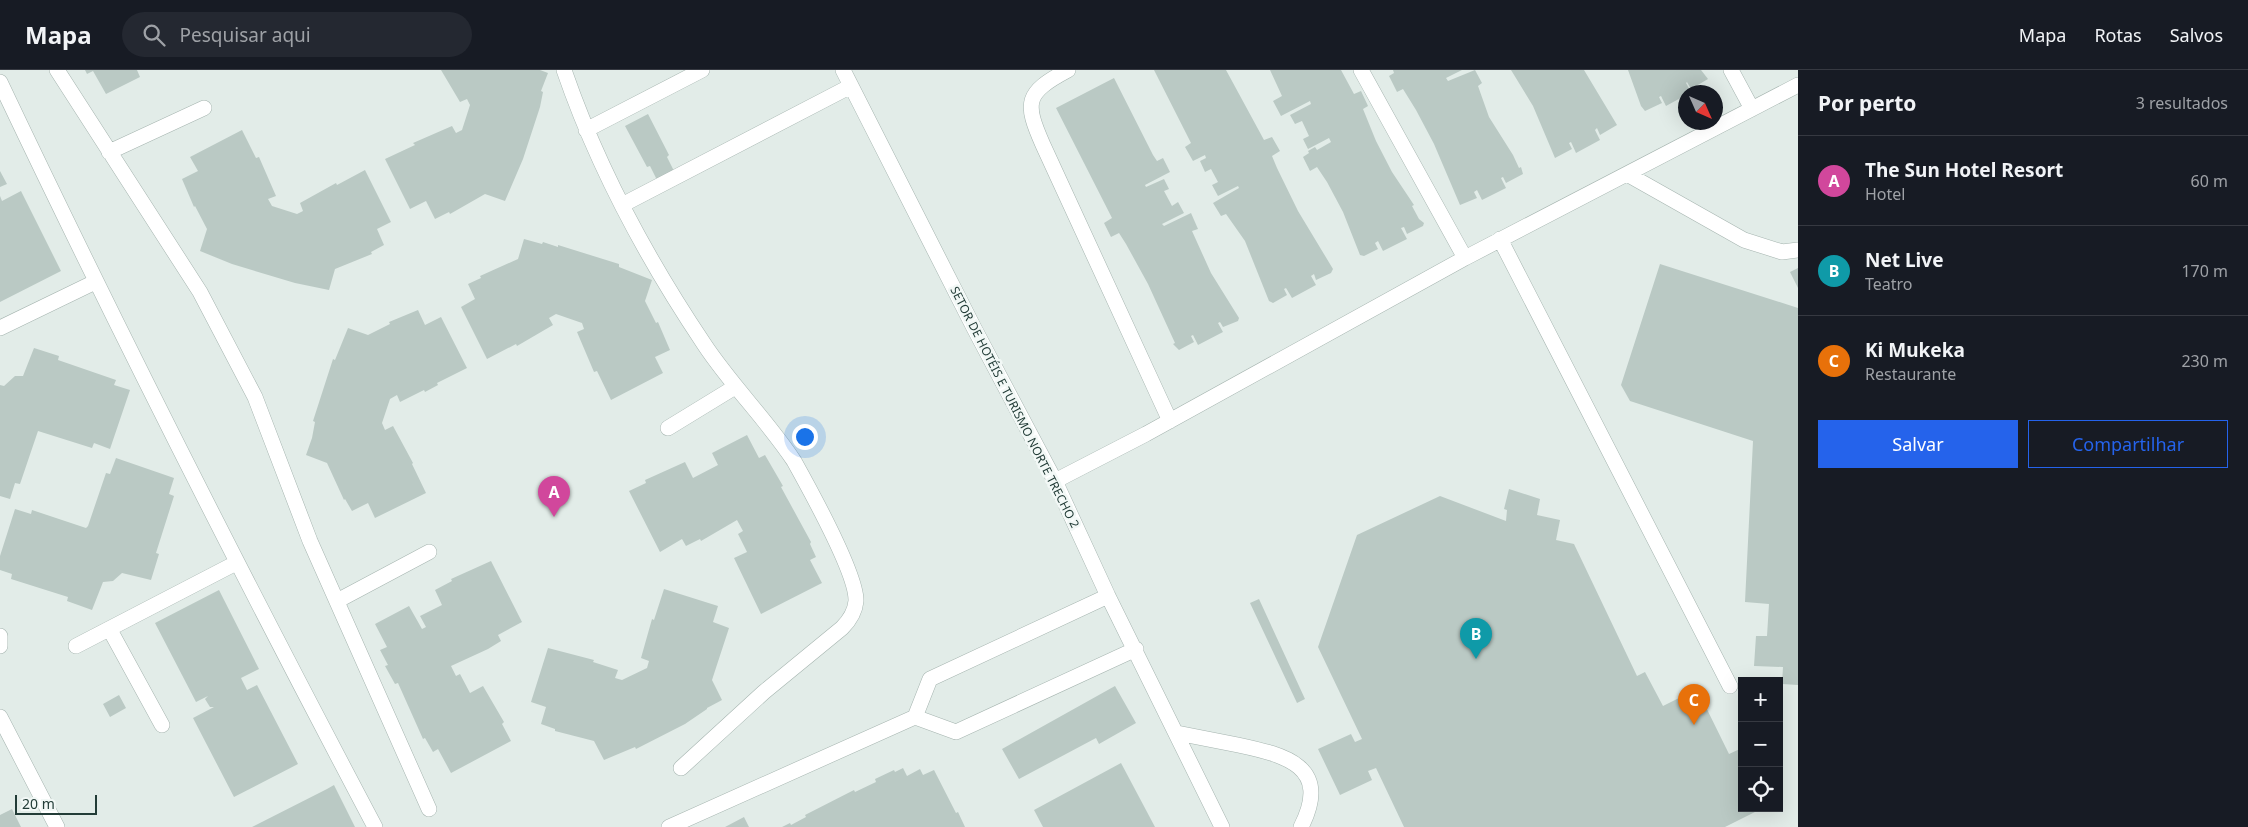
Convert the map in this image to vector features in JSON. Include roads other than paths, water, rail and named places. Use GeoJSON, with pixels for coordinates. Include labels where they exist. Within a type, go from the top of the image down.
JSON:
{"type":"FeatureCollection","features":[{"type":"Feature","properties":{"kind":"lane"},"geometry":{"type":"LineString","coordinates":[[56,70],[200,292],[255,397],[310,541],[368,677],[428,810]]}},
{"type":"Feature","properties":{"kind":"lane"},"geometry":{"type":"LineString","coordinates":[[564,70],[586,130],[622,205],[703,343],[735,387],[783,444],[798,468],[848,570],[856,600],[852,615],[842,628],[764,692],[681,768]]}},
{"type":"Feature","properties":{"kind":"lane"},"geometry":{"type":"LineString","coordinates":[[586,130],[702,70]]}},
{"type":"Feature","properties":{"kind":"lane","name":"SETOR DE HOTÉIS E TURISMO NORTE TRECHO 2"},"geometry":{"type":"LineString","coordinates":[[843,70],[974,328],[1055,481],[1108,596],[1136,649],[1222,827]]}},
{"type":"Feature","properties":{"kind":"lane"},"geometry":{"type":"LineString","coordinates":[[1068,70],[1040,88],[1031,100],[1031,114],[1043,145],[1170,421]]}},
{"type":"Feature","properties":{"kind":"lane"},"geometry":{"type":"LineString","coordinates":[[1361,70],[1464,258]]}},
{"type":"Feature","properties":{"kind":"lane"},"geometry":{"type":"LineString","coordinates":[[1731,70],[1752,109]]}},
{"type":"Feature","properties":{"kind":"lane"},"geometry":{"type":"LineString","coordinates":[[0,82],[95,282],[236,563],[375,827]]}},
{"type":"Feature","properties":{"kind":"lane"},"geometry":{"type":"LineString","coordinates":[[1055,481],[1170,421],[1464,258],[1798,85]]}},
{"type":"Feature","properties":{"kind":"lane"},"geometry":{"type":"LineString","coordinates":[[622,205],[851,86]]}},
{"type":"Feature","properties":{"kind":"lane"},"geometry":{"type":"LineString","coordinates":[[109,152],[204,108]]}},
{"type":"Feature","properties":{"kind":"lane"},"geometry":{"type":"LineString","coordinates":[[1628,174],[1744,240],[1782,252],[1798,250]]}},
{"type":"Feature","properties":{"kind":"lane"},"geometry":{"type":"LineString","coordinates":[[1500,240],[1730,686]]}},
{"type":"Feature","properties":{"kind":"lane"},"geometry":{"type":"LineString","coordinates":[[0,328],[95,282]]}},
{"type":"Feature","properties":{"kind":"lane"},"geometry":{"type":"LineString","coordinates":[[668,428],[735,387]]}},
{"type":"Feature","properties":{"kind":"lane"},"geometry":{"type":"LineString","coordinates":[[337,601],[429,552]]}},
{"type":"Feature","properties":{"kind":"lane"},"geometry":{"type":"LineString","coordinates":[[76,646],[236,563]]}},
{"type":"Feature","properties":{"kind":"lane"},"geometry":{"type":"LineString","coordinates":[[915,717],[930,679],[1108,596]]}},
{"type":"Feature","properties":{"kind":"lane"},"geometry":{"type":"LineString","coordinates":[[110,630],[162,725]]}},
{"type":"Feature","properties":{"kind":"lane"},"geometry":{"type":"LineString","coordinates":[[0,636],[0,646]]}},
{"type":"Feature","properties":{"kind":"lane"},"geometry":{"type":"LineString","coordinates":[[669,827],[915,717],[956,732],[1136,649]]}},
{"type":"Feature","properties":{"kind":"lane"},"geometry":{"type":"LineString","coordinates":[[0,716],[56,827]]}},
{"type":"Feature","properties":{"kind":"lane"},"geometry":{"type":"LineString","coordinates":[[1177,733],[1276,753],[1297,764],[1309,781],[1310,789],[1306,818],[1301,827]]}},
{"type":"Feature","properties":{"kind":"place","name":"The Sun Hotel Resort"},"geometry":{"type":"Point","coordinates":[554,517]}},
{"type":"Feature","properties":{"kind":"place","name":"Net Live"},"geometry":{"type":"Point","coordinates":[1476,659]}},
{"type":"Feature","properties":{"kind":"place","name":"Ki Mukeka"},"geometry":{"type":"Point","coordinates":[1694,725]}}]}
